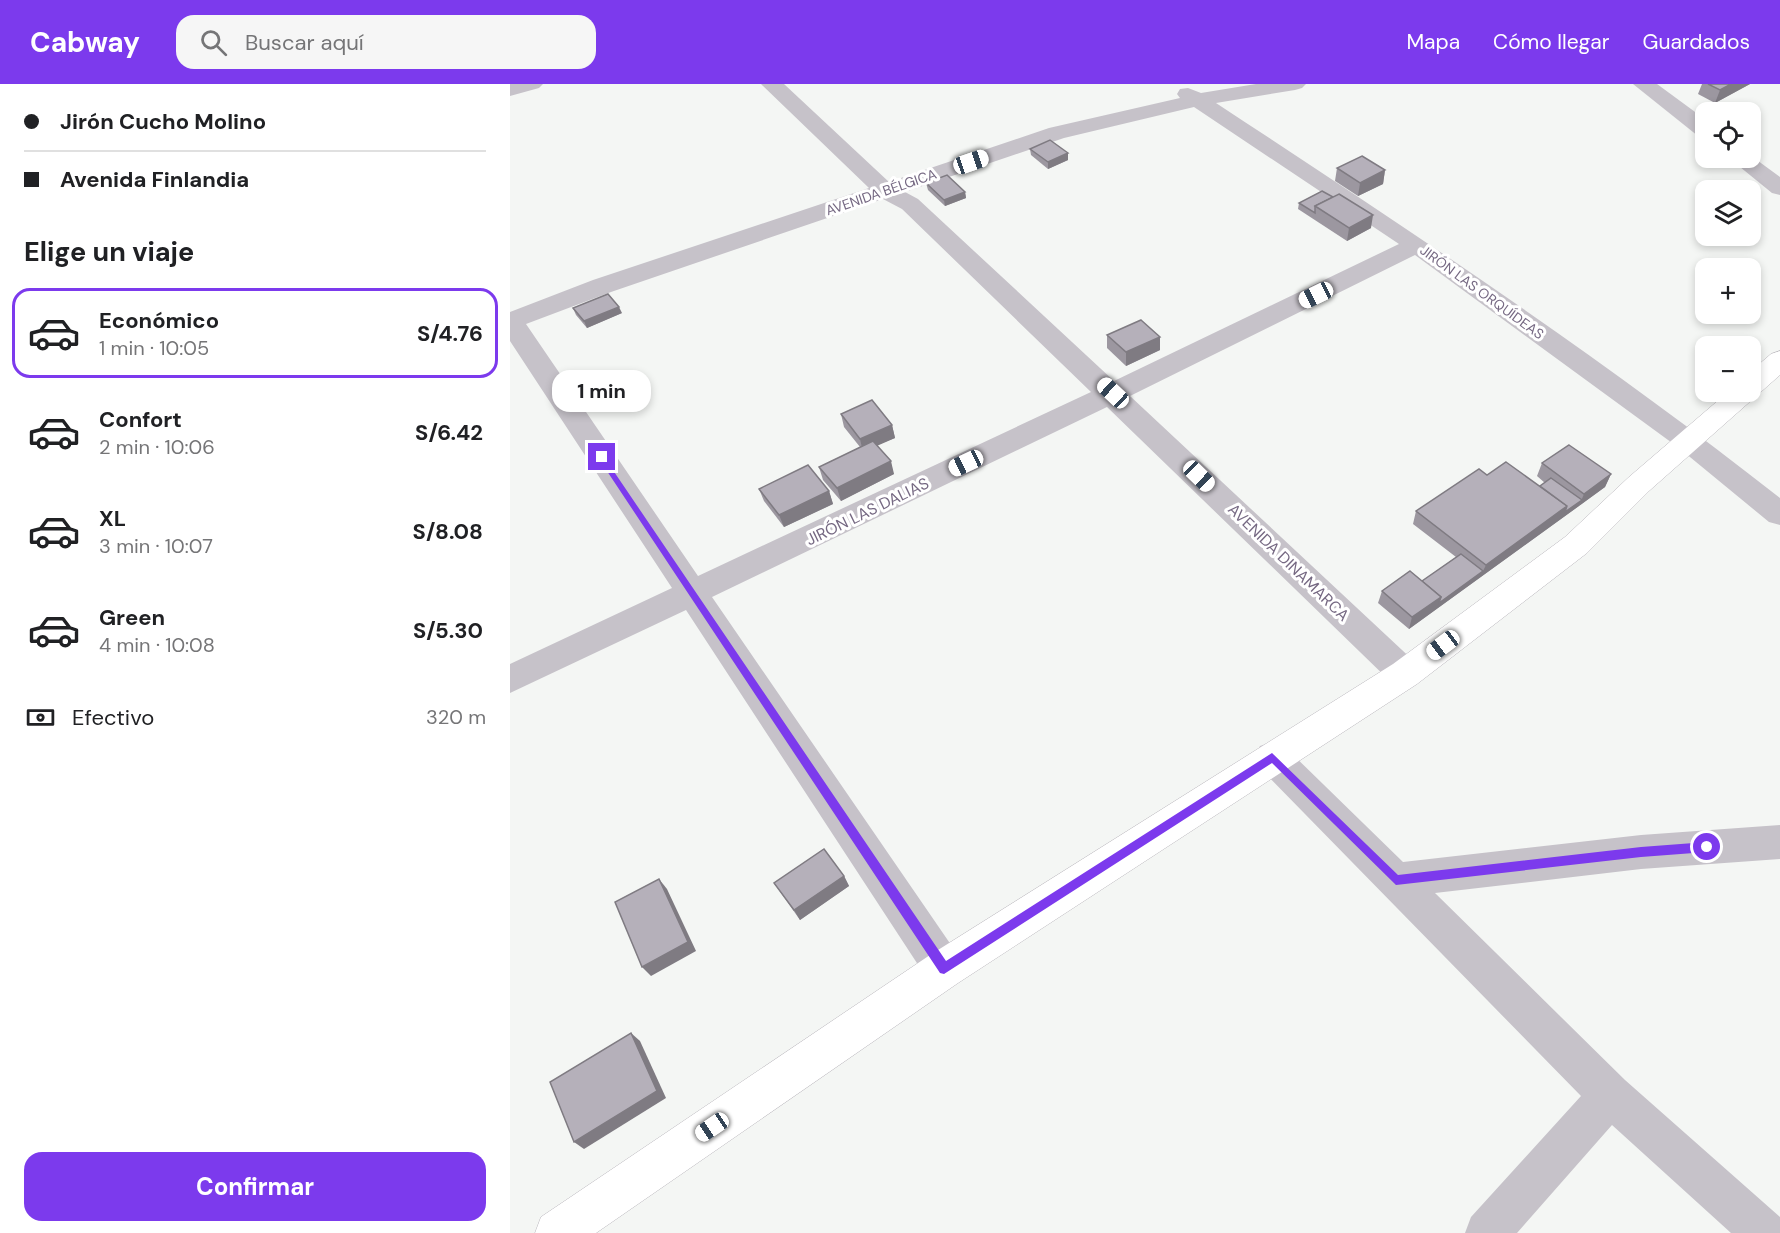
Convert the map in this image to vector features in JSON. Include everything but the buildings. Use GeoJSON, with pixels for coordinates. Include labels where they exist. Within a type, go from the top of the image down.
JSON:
{"type":"FeatureCollection","features":[{"type":"Feature","properties":{"kind":"highway"},"geometry":{"type":"LineString","coordinates":[[1761,377],[1780,360]]}},
{"type":"Feature","properties":{"kind":"highway"},"geometry":{"type":"LineString","coordinates":[[557,1233],[944,969],[1272,757],[1406,674],[1576,545],[1734,402]]}},
{"type":"Feature","properties":{"kind":"street","name":"AVENIDA DINAMARCA"},"geometry":{"type":"LineString","coordinates":[[772,84],[900,193],[1406,674]]}},
{"type":"Feature","properties":{"kind":"street","name":"AVENIDA DINAMARCA"},"geometry":{"type":"LineString","coordinates":[[797,84],[900,193]]}},
{"type":"Feature","properties":{"kind":"street","name":"JIRÓN LAS ORQUÍDEAS"},"geometry":{"type":"LineString","coordinates":[[1174,84],[1417,245],[1689,441],[1780,514]]}},
{"type":"Feature","properties":{"kind":"street","name":"AVENIDA BÉLGICA"},"geometry":{"type":"LineString","coordinates":[[510,321],[602,286],[900,193],[1057,133],[1197,100],[1295,84]]}},
{"type":"Feature","properties":{"kind":"street"},"geometry":{"type":"LineString","coordinates":[[1644,84],[1695,123]]}},
{"type":"Feature","properties":{"kind":"street"},"geometry":{"type":"LineString","coordinates":[[1753,168],[1780,188]]}},
{"type":"Feature","properties":{"kind":"street","name":"JIRÓN LAS DALIAS"},"geometry":{"type":"LineString","coordinates":[[510,679],[1113,393],[1417,245]]}},
{"type":"Feature","properties":{"kind":"street"},"geometry":{"type":"LineString","coordinates":[[510,321],[944,969]]}},
{"type":"Feature","properties":{"kind":"street"},"geometry":{"type":"LineString","coordinates":[[1272,757],[1610,1095],[1764,1233]]}},
{"type":"Feature","properties":{"kind":"street"},"geometry":{"type":"LineString","coordinates":[[1396,880],[1641,852],[1780,842]]}},
{"type":"Feature","properties":{"kind":"street"},"geometry":{"type":"LineString","coordinates":[[1487,1233],[1610,1095]]}},
{"type":"Feature","properties":{"kind":"route"},"geometry":{"type":"LineString","coordinates":[[602,457],[944,969],[1272,757],[1396,880],[1641,852],[1707,847]]}}]}
